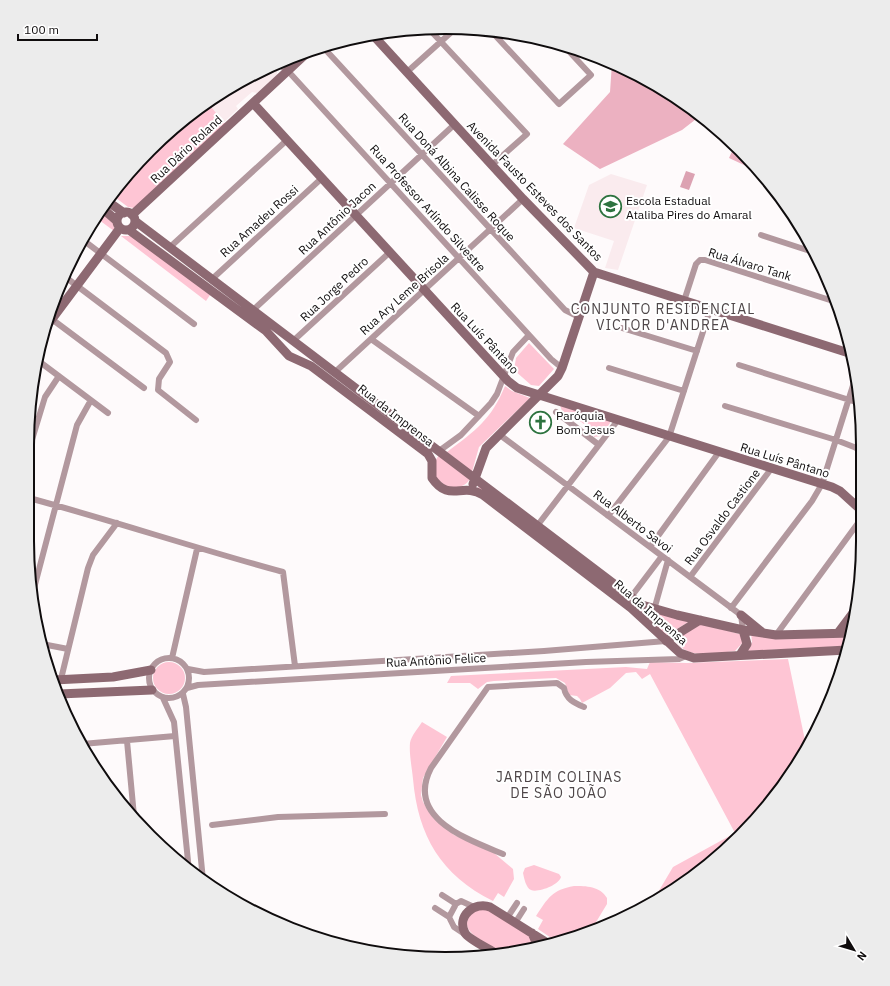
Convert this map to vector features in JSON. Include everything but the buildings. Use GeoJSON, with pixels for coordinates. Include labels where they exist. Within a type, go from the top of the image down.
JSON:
{"type":"FeatureCollection","features":[{"type":"Feature","properties":{"kind":"street"},"geometry":{"type":"LineString","coordinates":[[434,34],[527,134],[492,165]]}},
{"type":"Feature","properties":{"kind":"street"},"geometry":{"type":"LineString","coordinates":[[407,72],[449,34]]}},
{"type":"Feature","properties":{"kind":"street"},"geometry":{"type":"LineString","coordinates":[[497,38],[559,104],[591,75],[572,54]]}},
{"type":"Feature","properties":{"kind":"street","name":"Avenida Fausto Esteves dos Santos"},"geometry":{"type":"LineString","coordinates":[[378,40],[523,199],[594,272],[845,352]]}},
{"type":"Feature","properties":{"kind":"street","name":"Rua Doná Albina Calisse Roque"},"geometry":{"type":"LineString","coordinates":[[327,52],[565,310],[579,317]]}},
{"type":"Feature","properties":{"kind":"street","name":"Rua Dário Roland"},"geometry":{"type":"LineString","coordinates":[[130,216],[298,61]]}},
{"type":"Feature","properties":{"kind":"street","name":"Rua Professor Arlíndo Silvestre"},"geometry":{"type":"LineString","coordinates":[[283,67],[288,71],[391,183],[529,335],[562,368]]}},
{"type":"Feature","properties":{"kind":"street","name":"Rua Luís Pântano"},"geometry":{"type":"LineString","coordinates":[[253,103],[503,376],[517,388],[822,484],[840,491],[856,505]]}},
{"type":"Feature","properties":{"kind":"street","name":"Rua Antônio Jacon"},"geometry":{"type":"LineString","coordinates":[[252,311],[455,124]]}},
{"type":"Feature","properties":{"kind":"street"},"geometry":{"type":"LineString","coordinates":[[169,248],[287,140]]}},
{"type":"Feature","properties":{"kind":"street","name":"Rua Amadeu Rossi"},"geometry":{"type":"LineString","coordinates":[[211,280],[322,178]]}},
{"type":"Feature","properties":{"kind":"street","name":"Rua Ary Leme Brisola"},"geometry":{"type":"LineString","coordinates":[[334,373],[523,199]]}},
{"type":"Feature","properties":{"kind":"street","name":"Rua da Imprensa"},"geometry":{"type":"LineString","coordinates":[[112,204],[130,216],[211,280],[642,605],[654,610],[743,630],[776,635],[845,633]]}},
{"type":"Feature","properties":{"kind":"street","name":"Rua da Imprensa"},"geometry":{"type":"LineString","coordinates":[[107,212],[122,226],[265,330],[289,356],[319,372],[428,454],[432,461],[432,478],[442,489],[458,491],[468,489],[474,490],[483,495],[631,608],[666,641],[686,656],[694,658],[841,650]]}},
{"type":"Feature","properties":{"kind":"street"},"geometry":{"type":"LineString","coordinates":[[57,311],[122,226],[121,214],[130,216],[134,225],[122,226]]}},
{"type":"Feature","properties":{"kind":"street"},"geometry":{"type":"LineString","coordinates":[[761,235],[807,250]]}},
{"type":"Feature","properties":{"kind":"street"},"geometry":{"type":"LineString","coordinates":[[87,243],[194,324]]}},
{"type":"Feature","properties":{"kind":"street","name":"Rua Jorge Pedro"},"geometry":{"type":"LineString","coordinates":[[293,341],[390,252]]}},
{"type":"Feature","properties":{"kind":"street","name":"Rua Álvaro Tank"},"geometry":{"type":"LineString","coordinates":[[684,301],[696,264],[700,260],[829,300]]}},
{"type":"Feature","properties":{"kind":"street"},"geometry":{"type":"LineString","coordinates":[[468,489],[476,480],[486,448],[558,376],[594,272]]}},
{"type":"Feature","properties":{"kind":"street"},"geometry":{"type":"LineString","coordinates":[[69,280],[166,353],[170,362],[159,379],[158,390],[196,420]]}},
{"type":"Feature","properties":{"kind":"street"},"geometry":{"type":"LineString","coordinates":[[608,516],[669,437],[710,310]]}},
{"type":"Feature","properties":{"kind":"street"},"geometry":{"type":"LineString","coordinates":[[54,320],[144,388]]}},
{"type":"Feature","properties":{"kind":"street"},"geometry":{"type":"LineString","coordinates":[[622,328],[696,351]]}},
{"type":"Feature","properties":{"kind":"street"},"geometry":{"type":"LineString","coordinates":[[432,461],[439,451],[461,436],[497,394],[513,352],[529,335]]}},
{"type":"Feature","properties":{"kind":"street"},"geometry":{"type":"LineString","coordinates":[[371,339],[479,416]]}},
{"type":"Feature","properties":{"kind":"street"},"geometry":{"type":"LineString","coordinates":[[283,351],[288,343],[293,341]]}},
{"type":"Feature","properties":{"kind":"street"},"geometry":{"type":"LineString","coordinates":[[42,364],[108,413]]}},
{"type":"Feature","properties":{"kind":"street"},"geometry":{"type":"LineString","coordinates":[[740,366],[853,401]]}},
{"type":"Feature","properties":{"kind":"street"},"geometry":{"type":"LineString","coordinates":[[609,368],[684,391]]}},
{"type":"Feature","properties":{"kind":"street"},"geometry":{"type":"LineString","coordinates":[[34,434],[45,396],[59,376]]}},
{"type":"Feature","properties":{"kind":"street"},"geometry":{"type":"LineString","coordinates":[[731,608],[812,501],[822,484],[852,390]]}},
{"type":"Feature","properties":{"kind":"street"},"geometry":{"type":"LineString","coordinates":[[36,580],[77,425],[91,400]]}},
{"type":"Feature","properties":{"kind":"street"},"geometry":{"type":"LineString","coordinates":[[725,406],[836,440],[856,448]]}},
{"type":"Feature","properties":{"kind":"street"},"geometry":{"type":"LineString","coordinates":[[556,412],[599,445]]}},
{"type":"Feature","properties":{"kind":"street"},"geometry":{"type":"LineString","coordinates":[[537,526],[618,420]]}},
{"type":"Feature","properties":{"kind":"street","name":"Rua Alberto Savoi"},"geometry":{"type":"LineString","coordinates":[[500,435],[741,615]]}},
{"type":"Feature","properties":{"kind":"street"},"geometry":{"type":"LineString","coordinates":[[650,547],[719,452]]}},
{"type":"Feature","properties":{"kind":"street","name":"Rua Osvaldo Castione"},"geometry":{"type":"LineString","coordinates":[[690,577],[771,469]]}},
{"type":"Feature","properties":{"kind":"street"},"geometry":{"type":"LineString","coordinates":[[34,499],[79,511],[197,548],[284,572],[295,666]]}},
{"type":"Feature","properties":{"kind":"street"},"geometry":{"type":"LineString","coordinates":[[58,679],[68,649],[88,568],[93,555],[117,523]]}},
{"type":"Feature","properties":{"kind":"street"},"geometry":{"type":"LineString","coordinates":[[776,635],[856,526]]}},
{"type":"Feature","properties":{"kind":"street"},"geometry":{"type":"LineString","coordinates":[[172,658],[197,548]]}},
{"type":"Feature","properties":{"kind":"street"},"geometry":{"type":"LineString","coordinates":[[631,597],[665,558]]}},
{"type":"Feature","properties":{"kind":"street"},"geometry":{"type":"LineString","coordinates":[[654,610],[665,558]]}},
{"type":"Feature","properties":{"kind":"street"},"geometry":{"type":"LineString","coordinates":[[740,655],[746,644],[741,615]]}},
{"type":"Feature","properties":{"kind":"street"},"geometry":{"type":"LineString","coordinates":[[741,615],[763,633]]}},
{"type":"Feature","properties":{"kind":"street"},"geometry":{"type":"LineString","coordinates":[[838,633],[848,619]]}},
{"type":"Feature","properties":{"kind":"street"},"geometry":{"type":"LineString","coordinates":[[666,641],[700,620]]}},
{"type":"Feature","properties":{"kind":"street","name":"Rua Antônio Felice"},"geometry":{"type":"LineString","coordinates":[[188,670],[204,672],[544,651],[666,641]]}},
{"type":"Feature","properties":{"kind":"street"},"geometry":{"type":"LineString","coordinates":[[48,645],[68,649]]}},
{"type":"Feature","properties":{"kind":"street","name":"Rua Antônio Felice"},"geometry":{"type":"LineString","coordinates":[[185,691],[198,685],[593,662],[679,659],[686,656]]}},
{"type":"Feature","properties":{"kind":"street"},"geometry":{"type":"LineString","coordinates":[[58,679],[113,677],[151,670],[160,660],[172,658],[179,660],[188,670],[189,676],[185,691],[186,707],[202,872]]}},
{"type":"Feature","properties":{"kind":"street"},"geometry":{"type":"LineString","coordinates":[[151,670],[150,684],[152,690],[163,698],[174,722],[188,861]]}},
{"type":"Feature","properties":{"kind":"street"},"geometry":{"type":"LineString","coordinates":[[503,854],[461,837],[447,827],[429,808],[426,801],[424,786],[431,768],[488,686],[557,683],[564,688],[565,695],[576,704],[584,707]]}},
{"type":"Feature","properties":{"kind":"street"},"geometry":{"type":"LineString","coordinates":[[63,694],[152,690]]}},
{"type":"Feature","properties":{"kind":"street"},"geometry":{"type":"LineString","coordinates":[[163,698],[177,697],[185,691]]}},
{"type":"Feature","properties":{"kind":"street"},"geometry":{"type":"LineString","coordinates":[[88,744],[175,736]]}},
{"type":"Feature","properties":{"kind":"street"},"geometry":{"type":"LineString","coordinates":[[127,741],[133,809]]}},
{"type":"Feature","properties":{"kind":"street"},"geometry":{"type":"LineString","coordinates":[[212,825],[278,817],[385,814]]}},
{"type":"Feature","properties":{"kind":"street"},"geometry":{"type":"LineString","coordinates":[[442,895],[456,904]]}},
{"type":"Feature","properties":{"kind":"street"},"geometry":{"type":"LineString","coordinates":[[449,917],[456,904],[461,902],[474,907]]}},
{"type":"Feature","properties":{"kind":"street"},"geometry":{"type":"LineString","coordinates":[[507,918],[517,903]]}},
{"type":"Feature","properties":{"kind":"street"},"geometry":{"type":"LineString","coordinates":[[466,935],[463,928],[463,920],[469,910],[474,907],[485,905],[543,940]]}},
{"type":"Feature","properties":{"kind":"street"},"geometry":{"type":"LineString","coordinates":[[435,908],[449,917],[454,927],[490,949]]}},
{"type":"Feature","properties":{"kind":"street"},"geometry":{"type":"LineString","coordinates":[[515,923],[524,909]]}},
{"type":"Feature","properties":{"kind":"street"},"geometry":{"type":"LineString","coordinates":[[532,933],[535,942]]}},
{"type":"Feature","properties":{"kind":"shaded area"},"geometry":{"type":"Polygon","coordinates":[[[612,69],[650,89],[696,119],[682,130],[600,169],[563,144],[610,92],[612,69]]]}},
{"type":"Feature","properties":{"kind":"shaded area"},"geometry":{"type":"Polygon","coordinates":[[[277,70],[277,75],[257,93],[252,92],[236,106],[238,109],[224,122],[210,108],[240,89],[277,70]]]}},
{"type":"Feature","properties":{"kind":"shaded area"},"geometry":{"type":"Polygon","coordinates":[[[211,107],[226,125],[134,208],[128,207],[117,198],[136,174],[154,154],[174,136],[211,107]]]}},
{"type":"Feature","properties":{"kind":"shaded area"},"geometry":{"type":"Polygon","coordinates":[[[732,151],[747,167],[729,158],[732,151]]]}},
{"type":"Feature","properties":{"kind":"shaded area"},"geometry":{"type":"Polygon","coordinates":[[[686,171],[695,174],[689,190],[680,187],[686,171]]]}},
{"type":"Feature","properties":{"kind":"shaded area","name":"Escola Estadual Ataliba Pires do Amaral"},"geometry":{"type":"Polygon","coordinates":[[[611,174],[647,185],[618,270],[605,268],[614,241],[574,228],[589,185],[611,174]]]}},
{"type":"Feature","properties":{"kind":"shaded area"},"geometry":{"type":"Polygon","coordinates":[[[105,214],[114,221],[114,231],[100,221],[105,214]]]}},
{"type":"Feature","properties":{"kind":"shaded area"},"geometry":{"type":"Polygon","coordinates":[[[121,236],[132,236],[210,295],[206,301],[121,236]]]}},
{"type":"Feature","properties":{"kind":"shaded area"},"geometry":{"type":"Polygon","coordinates":[[[529,343],[554,369],[539,386],[531,385],[514,370],[516,358],[529,343]]]}},
{"type":"Feature","properties":{"kind":"shaded area"},"geometry":{"type":"Polygon","coordinates":[[[505,386],[512,391],[530,398],[479,447],[472,472],[447,452],[482,424],[494,408],[505,386]]]}},
{"type":"Feature","properties":{"kind":"shaded area"},"geometry":{"type":"Polygon","coordinates":[[[560,405],[610,421],[610,423],[601,436],[594,437],[593,431],[568,412],[563,414],[560,405]]]}},
{"type":"Feature","properties":{"kind":"shaded area"},"geometry":{"type":"Polygon","coordinates":[[[439,455],[470,479],[468,482],[460,486],[448,488],[435,477],[435,461],[439,455]]]}},
{"type":"Feature","properties":{"kind":"shaded area"},"geometry":{"type":"Polygon","coordinates":[[[479,486],[643,608],[690,621],[667,635],[665,634],[632,605],[478,488],[479,486]]]}},
{"type":"Feature","properties":{"kind":"shaded area"},"geometry":{"type":"Polygon","coordinates":[[[699,623],[743,635],[744,641],[735,651],[712,654],[696,654],[689,652],[677,643],[677,637],[699,623]]]}},
{"type":"Feature","properties":{"kind":"shaded area"},"geometry":{"type":"Polygon","coordinates":[[[751,633],[845,634],[842,646],[748,651],[752,642],[751,633]]]}},
{"type":"Feature","properties":{"kind":"shaded area"},"geometry":{"type":"Polygon","coordinates":[[[788,659],[805,740],[771,791],[735,833],[650,674],[642,679],[636,672],[626,673],[610,688],[582,703],[577,696],[569,695],[565,683],[556,678],[494,681],[487,682],[478,689],[470,683],[447,683],[451,676],[626,667],[647,669],[650,662],[687,663],[788,659]]]}},
{"type":"Feature","properties":{"kind":"shaded area"},"geometry":{"type":"Polygon","coordinates":[[[166,662],[172,662],[182,669],[185,678],[184,684],[178,691],[172,694],[166,694],[156,687],[153,681],[153,675],[160,665],[166,662]]]}},
{"type":"Feature","properties":{"kind":"shaded area"},"geometry":{"type":"Polygon","coordinates":[[[422,722],[447,737],[423,778],[421,795],[423,802],[429,812],[454,835],[494,853],[513,869],[514,879],[504,897],[498,893],[493,901],[475,891],[459,879],[435,852],[427,836],[420,818],[416,800],[410,752],[410,743],[413,735],[422,722]]]}},
{"type":"Feature","properties":{"kind":"shaded area"},"geometry":{"type":"Polygon","coordinates":[[[735,833],[695,867],[658,892],[673,867],[735,833]]]}},
{"type":"Feature","properties":{"kind":"shaded area"},"geometry":{"type":"Polygon","coordinates":[[[534,865],[559,874],[561,877],[556,883],[548,888],[534,891],[531,890],[527,885],[523,873],[525,868],[534,865]]]}},
{"type":"Feature","properties":{"kind":"shaded area"},"geometry":{"type":"Polygon","coordinates":[[[574,886],[597,889],[607,898],[607,904],[595,923],[551,938],[538,929],[543,920],[536,916],[551,896],[560,890],[574,886]]]}},
{"type":"Feature","properties":{"kind":"shaded area"},"geometry":{"type":"Polygon","coordinates":[[[477,909],[488,910],[528,935],[532,939],[532,942],[493,949],[470,932],[467,924],[471,914],[477,909]]]}},
{"type":"Feature","properties":{"kind":"place","name":"Escola Estadual Ataliba Pires do Amaral"},"geometry":{"type":"Point","coordinates":[611,207]}},
{"type":"Feature","properties":{"kind":"place","name":"Paróquia Bom Jesus"},"geometry":{"type":"Point","coordinates":[540,422]}},
{"type":"Feature","properties":{"kind":"district","name":"CONJUNTO RESIDENCIAL VICTOR D'ANDREA"},"geometry":{"type":"Point","coordinates":[663,318]}},
{"type":"Feature","properties":{"kind":"district","name":"JARDIM COLINAS DE SÃO JOÃO"},"geometry":{"type":"Point","coordinates":[559,786]}}]}
